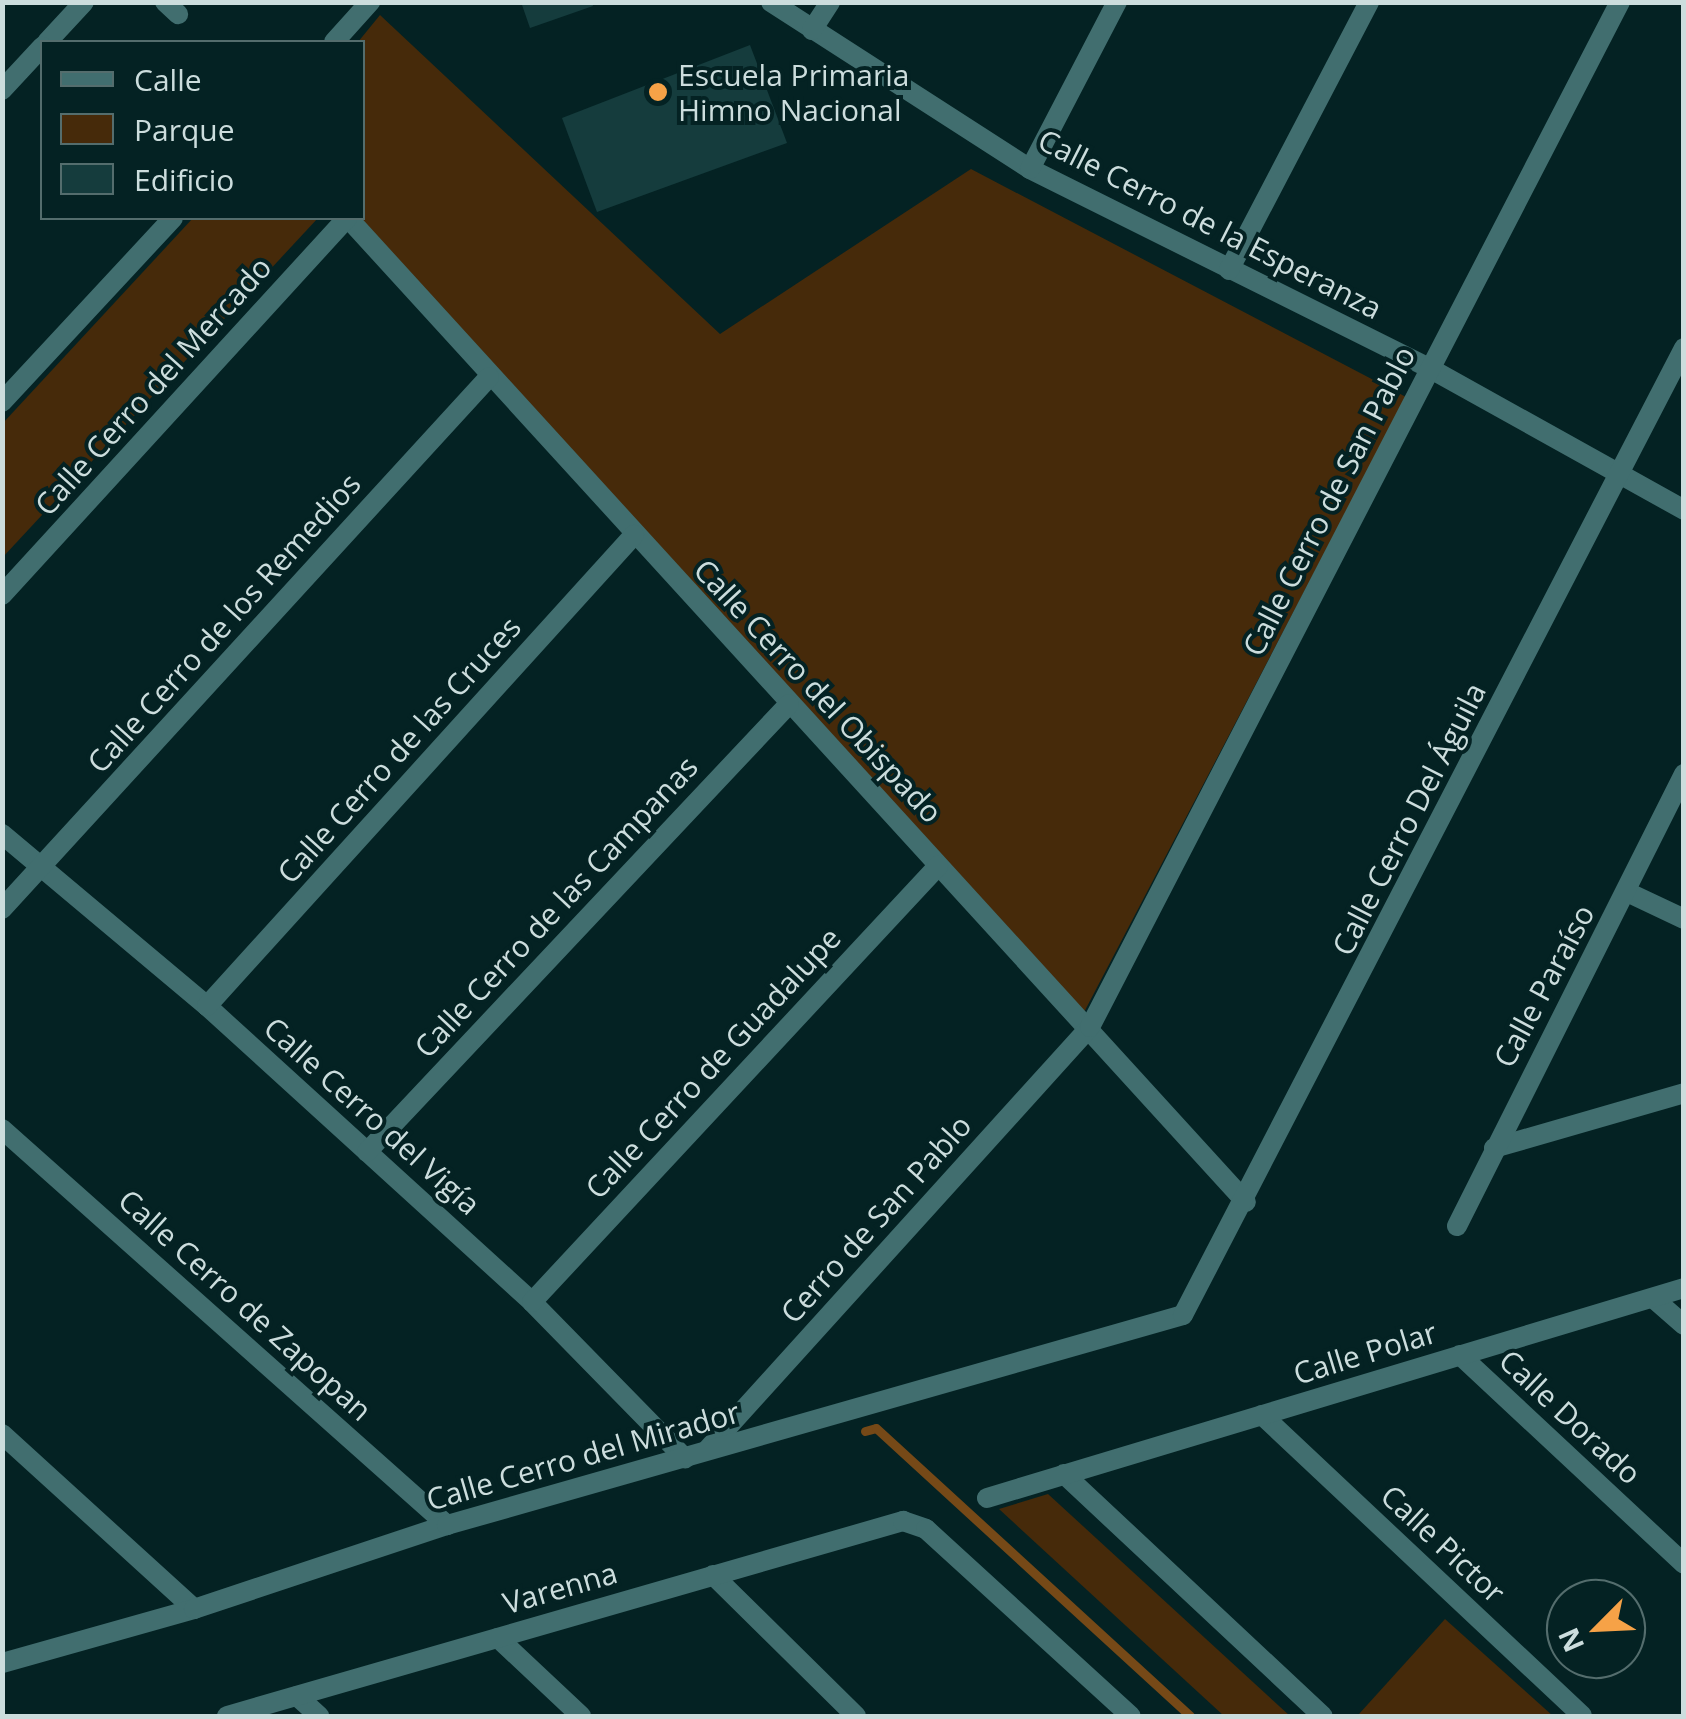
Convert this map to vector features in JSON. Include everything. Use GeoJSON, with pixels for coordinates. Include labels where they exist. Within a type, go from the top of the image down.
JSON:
{"type":"FeatureCollection","features":[{"type":"Feature","properties":{"kind":"street"},"geometry":{"type":"LineString","coordinates":[[50,40],[84,2]]}},
{"type":"Feature","properties":{"kind":"street"},"geometry":{"type":"LineString","coordinates":[[336,40],[370,2]]}},
{"type":"Feature","properties":{"kind":"street","name":"Calle Cerro de la Esperanza"},"geometry":{"type":"LineString","coordinates":[[772,2],[1030,169],[1431,369],[1617,477],[1684,510]]}},
{"type":"Feature","properties":{"kind":"street"},"geometry":{"type":"LineString","coordinates":[[812,30],[830,2]]}},
{"type":"Feature","properties":{"kind":"street"},"geometry":{"type":"LineString","coordinates":[[1030,169],[1117,2]]}},
{"type":"Feature","properties":{"kind":"street"},"geometry":{"type":"LineString","coordinates":[[1229,270],[1369,2]]}},
{"type":"Feature","properties":{"kind":"street","name":"Calle Cerro de San Pablo"},"geometry":{"type":"LineString","coordinates":[[1090,1027],[1620,2]]}},
{"type":"Feature","properties":{"kind":"street"},"geometry":{"type":"LineString","coordinates":[[2,90],[40,50]]}},
{"type":"Feature","properties":{"kind":"street"},"geometry":{"type":"LineString","coordinates":[[2,402],[171,220]]}},
{"type":"Feature","properties":{"kind":"street","name":"Calle Cerro del Mercado"},"geometry":{"type":"LineString","coordinates":[[2,595],[346,220]]}},
{"type":"Feature","properties":{"kind":"street","name":"Calle Cerro del Obispado"},"geometry":{"type":"LineString","coordinates":[[350,220],[488,376],[1090,1027],[1246,1202]]}},
{"type":"Feature","properties":{"kind":"street","name":"Calle Cerro Del Águila"},"geometry":{"type":"LineString","coordinates":[[1183,1316],[1246,1202],[1684,348]]}},
{"type":"Feature","properties":{"kind":"street","name":"Calle Cerro de los Remedios"},"geometry":{"type":"LineString","coordinates":[[2,908],[488,376]]}},
{"type":"Feature","properties":{"kind":"street","name":"Calle Cerro de las Cruces"},"geometry":{"type":"LineString","coordinates":[[207,1006],[634,535]]}},
{"type":"Feature","properties":{"kind":"street","name":"Calle Cerro de las Campanas"},"geometry":{"type":"LineString","coordinates":[[367,1152],[789,704]]}},
{"type":"Feature","properties":{"kind":"street","name":"Calle Paraíso"},"geometry":{"type":"LineString","coordinates":[[1457,1226],[1684,774]]}},
{"type":"Feature","properties":{"kind":"street","name":"Calle Cerro del Vigía"},"geometry":{"type":"LineString","coordinates":[[2,834],[207,1006],[696,1454]]}},
{"type":"Feature","properties":{"kind":"street","name":"Calle Cerro de Guadalupe"},"geometry":{"type":"LineString","coordinates":[[532,1302],[938,866]]}},
{"type":"Feature","properties":{"kind":"street"},"geometry":{"type":"LineString","coordinates":[[1627,892],[1684,919]]}},
{"type":"Feature","properties":{"kind":"street","name":"Cerro de San Pablo"},"geometry":{"type":"LineString","coordinates":[[696,1454],[1090,1027]]}},
{"type":"Feature","properties":{"kind":"street"},"geometry":{"type":"LineString","coordinates":[[1494,1148],[1684,1094]]}},
{"type":"Feature","properties":{"kind":"street","name":"Calle Cerro de Zapopan"},"geometry":{"type":"LineString","coordinates":[[2,1129],[447,1525]]}},
{"type":"Feature","properties":{"kind":"street","name":"Calle Polar"},"geometry":{"type":"LineString","coordinates":[[986,1498],[1684,1288]]}},
{"type":"Feature","properties":{"kind":"street"},"geometry":{"type":"LineString","coordinates":[[1653,1298],[1684,1325]]}},
{"type":"Feature","properties":{"kind":"street","name":"Calle Cerro del Mirador"},"geometry":{"type":"LineString","coordinates":[[2,1662],[194,1609],[447,1525],[1183,1316]]}},
{"type":"Feature","properties":{"kind":"street","name":"Calle Dorado"},"geometry":{"type":"LineString","coordinates":[[1460,1355],[1684,1564]]}},
{"type":"Feature","properties":{"kind":"street","name":"Calle Pictor"},"geometry":{"type":"LineString","coordinates":[[1262,1415],[1582,1716]]}},
{"type":"Feature","properties":{"kind":"street"},"geometry":{"type":"LineString","coordinates":[[2,1434],[194,1609]]}},
{"type":"Feature","properties":{"kind":"street"},"geometry":{"type":"LineString","coordinates":[[1064,1474],[1323,1716]]}},
{"type":"Feature","properties":{"kind":"street","name":"Varenna"},"geometry":{"type":"LineString","coordinates":[[227,1716],[910,1521],[1131,1716]]}},
{"type":"Feature","properties":{"kind":"street"},"geometry":{"type":"LineString","coordinates":[[713,1575],[856,1716]]}},
{"type":"Feature","properties":{"kind":"street"},"geometry":{"type":"LineString","coordinates":[[498,1638],[581,1716]]}},
{"type":"Feature","properties":{"kind":"street"},"geometry":{"type":"LineString","coordinates":[[298,1696],[319,1716]]}},
{"type":"Feature","properties":{"kind":"green space"},"geometry":{"type":"Polygon","coordinates":[[[380,15],[720,334],[971,169],[1406,397],[1081,1018],[358,220],[365,220],[365,40],[360,40],[380,15]]]}},
{"type":"Feature","properties":{"kind":"green space"},"geometry":{"type":"Polygon","coordinates":[[[191,220],[316,220],[3,557],[3,423],[191,220]]]}},
{"type":"Feature","properties":{"kind":"green space"},"geometry":{"type":"Polygon","coordinates":[[[1048,1494],[1290,1716],[1224,1716],[999,1509],[1048,1494]]]}},
{"type":"Feature","properties":{"kind":"green space"},"geometry":{"type":"Polygon","coordinates":[[[1445,1619],[1553,1716],[1359,1714],[1445,1619]]]}},
{"type":"Feature","properties":{"kind":"building"},"geometry":{"type":"Polygon","coordinates":[[[521,2],[592,2],[593,6],[530,28],[521,2]]]}},
{"type":"Feature","properties":{"kind":"building"},"geometry":{"type":"Polygon","coordinates":[[[750,45],[787,143],[597,212],[562,118],[750,45]]]}},
{"type":"Feature","properties":{"kind":"waterway"},"geometry":{"type":"LineString","coordinates":[[865,1431],[876,1428],[1190,1716]]}},
{"type":"Feature","properties":{"kind":"place","name":"Escuela Primaria Himno Nacional"},"geometry":{"type":"Point","coordinates":[658,92]}}]}
